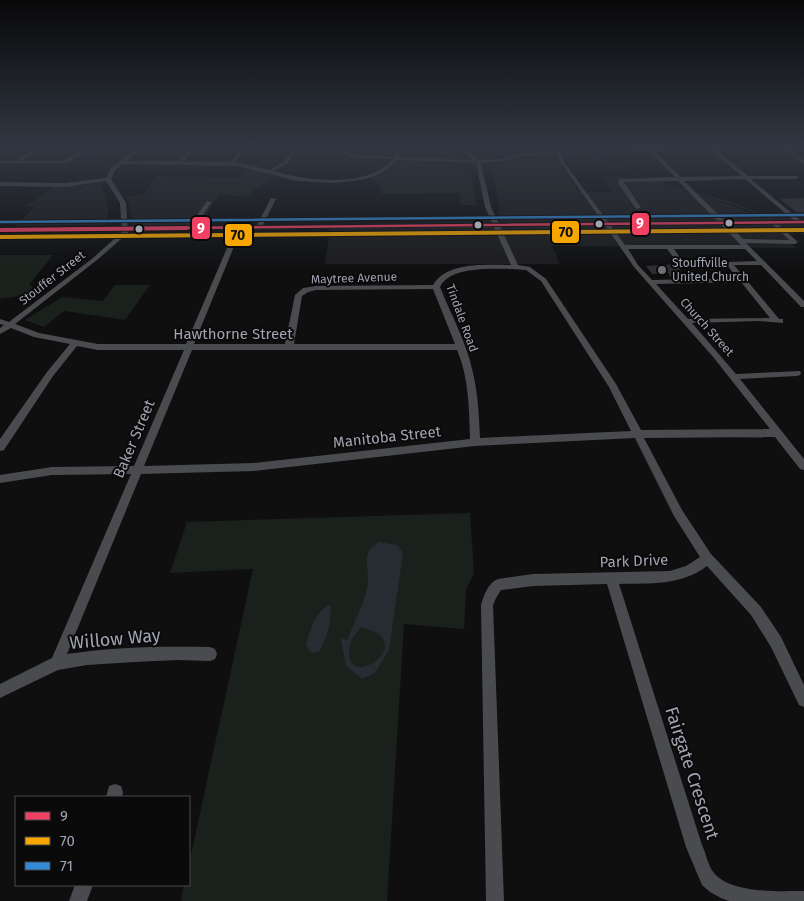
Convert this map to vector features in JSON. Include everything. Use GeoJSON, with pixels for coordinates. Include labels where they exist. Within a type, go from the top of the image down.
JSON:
{"type":"FeatureCollection","features":[{"type":"Feature","properties":{"kind":"main road"},"geometry":{"type":"LineString","coordinates":[[0,230],[801,222]]}},
{"type":"Feature","properties":{"kind":"street"},"geometry":{"type":"LineString","coordinates":[[113,188],[123,204],[125,229]]}},
{"type":"Feature","properties":{"kind":"street"},"geometry":{"type":"LineString","coordinates":[[485,188],[488,207],[515,266],[533,271],[544,280],[613,386],[678,513],[707,558],[756,611],[776,642],[804,700]]}},
{"type":"Feature","properties":{"kind":"street","name":"Church Street"},"geometry":{"type":"LineString","coordinates":[[581,188],[649,282],[686,321],[733,376],[803,463]]}},
{"type":"Feature","properties":{"kind":"street"},"geometry":{"type":"LineString","coordinates":[[624,188],[638,208]]}},
{"type":"Feature","properties":{"kind":"street"},"geometry":{"type":"LineString","coordinates":[[689,188],[804,305]]}},
{"type":"Feature","properties":{"kind":"street"},"geometry":{"type":"LineString","coordinates":[[759,188],[801,222]]}},
{"type":"Feature","properties":{"kind":"street"},"geometry":{"type":"LineString","coordinates":[[259,227],[273,199]]}},
{"type":"Feature","properties":{"kind":"street"},"geometry":{"type":"LineString","coordinates":[[191,228],[210,202]]}},
{"type":"Feature","properties":{"kind":"street"},"geometry":{"type":"LineString","coordinates":[[742,242],[795,242],[773,222]]}},
{"type":"Feature","properties":{"kind":"street","name":"Baker Street"},"geometry":{"type":"LineString","coordinates":[[57,663],[239,228]]}},
{"type":"Feature","properties":{"kind":"street","name":"Stouffer Street"},"geometry":{"type":"LineString","coordinates":[[0,321],[10,325],[95,259],[125,233],[125,229]]}},
{"type":"Feature","properties":{"kind":"street"},"geometry":{"type":"LineString","coordinates":[[669,246],[680,262]]}},
{"type":"Feature","properties":{"kind":"street"},"geometry":{"type":"LineString","coordinates":[[624,247],[747,247]]}},
{"type":"Feature","properties":{"kind":"street"},"geometry":{"type":"LineString","coordinates":[[686,321],[778,320],[730,265],[731,263],[762,263]]}},
{"type":"Feature","properties":{"kind":"street","name":"Tindale Road"},"geometry":{"type":"LineString","coordinates":[[475,442],[472,384],[465,358],[436,287],[441,278],[456,271],[515,266]]}},
{"type":"Feature","properties":{"kind":"street"},"geometry":{"type":"LineString","coordinates":[[649,282],[743,280]]}},
{"type":"Feature","properties":{"kind":"street","name":"Maytree Avenue"},"geometry":{"type":"LineString","coordinates":[[289,347],[299,295],[306,290],[316,288],[436,287]]}},
{"type":"Feature","properties":{"kind":"street"},"geometry":{"type":"LineString","coordinates":[[0,332],[10,325]]}},
{"type":"Feature","properties":{"kind":"street","name":"Hawthorne Street"},"geometry":{"type":"LineString","coordinates":[[10,325],[37,335],[112,348],[459,347]]}},
{"type":"Feature","properties":{"kind":"street"},"geometry":{"type":"LineString","coordinates":[[0,447],[50,374],[75,343]]}},
{"type":"Feature","properties":{"kind":"street"},"geometry":{"type":"LineString","coordinates":[[733,376],[798,373]]}},
{"type":"Feature","properties":{"kind":"street","name":"Manitoba Street"},"geometry":{"type":"LineString","coordinates":[[0,479],[52,471],[254,467],[475,442],[638,434],[778,433]]}},
{"type":"Feature","properties":{"kind":"street","name":"Park Drive"},"geometry":{"type":"LineString","coordinates":[[495,901],[487,605],[491,594],[498,585],[508,582],[648,578],[685,574],[696,568],[707,558]]}},
{"type":"Feature","properties":{"kind":"street","name":"Fairgate Crescent"},"geometry":{"type":"LineString","coordinates":[[611,578],[694,847],[709,880],[722,894],[735,899],[804,900]]}},
{"type":"Feature","properties":{"kind":"street","name":"Willow Way"},"geometry":{"type":"LineString","coordinates":[[0,691],[57,663],[87,658],[134,655],[210,654]]}},
{"type":"Feature","properties":{"kind":"street"},"geometry":{"type":"LineString","coordinates":[[78,901],[84,886]]}},
{"type":"Feature","properties":{"kind":"shaded area"},"geometry":{"type":"Polygon","coordinates":[[[52,188],[102,188],[109,209],[105,225],[15,226],[35,207],[24,207],[52,188]]]}},
{"type":"Feature","properties":{"kind":"shaded area"},"geometry":{"type":"Polygon","coordinates":[[[148,188],[188,188],[186,191],[220,193],[199,225],[133,226],[128,197],[144,194],[148,188]]]}},
{"type":"Feature","properties":{"kind":"shaded area"},"geometry":{"type":"Polygon","coordinates":[[[187,188],[257,188],[248,197],[185,191],[187,188]]]}},
{"type":"Feature","properties":{"kind":"shaded area"},"geometry":{"type":"Polygon","coordinates":[[[380,188],[474,188],[476,205],[461,205],[459,193],[381,194],[380,188]]]}},
{"type":"Feature","properties":{"kind":"shaded area"},"geometry":{"type":"Polygon","coordinates":[[[496,188],[576,188],[579,192],[497,192],[496,188]]]}},
{"type":"Feature","properties":{"kind":"shaded area"},"geometry":{"type":"Polygon","coordinates":[[[610,188],[673,188],[730,205],[761,218],[804,218],[804,233],[782,234],[796,248],[552,246],[560,264],[325,264],[331,224],[500,221],[497,192],[613,192],[610,188]]]}},
{"type":"Feature","properties":{"kind":"shaded area"},"geometry":{"type":"Polygon","coordinates":[[[0,255],[53,255],[29,285],[36,288],[27,295],[0,299],[0,255]]]}},
{"type":"Feature","properties":{"kind":"shaded area"},"geometry":{"type":"Polygon","coordinates":[[[115,285],[150,285],[125,320],[64,311],[44,327],[25,320],[62,297],[103,301],[115,285]]]}},
{"type":"Feature","properties":{"kind":"shaded area"},"geometry":{"type":"Polygon","coordinates":[[[470,513],[474,573],[466,590],[464,629],[404,624],[387,901],[181,901],[184,886],[190,886],[190,859],[253,569],[170,573],[187,522],[470,513]]]}},
{"type":"Feature","properties":{"kind":"shaded area"},"geometry":{"type":"Polygon","coordinates":[[[379,542],[397,545],[403,553],[389,650],[375,673],[362,679],[346,666],[341,640],[342,638],[348,639],[364,598],[368,584],[367,555],[373,546],[379,542]],[[361,627],[351,642],[349,652],[351,662],[357,666],[364,667],[379,658],[384,650],[385,643],[380,635],[361,627]]]}},
{"type":"Feature","properties":{"kind":"shaded area"},"geometry":{"type":"Polygon","coordinates":[[[328,605],[331,606],[331,612],[326,636],[319,652],[311,653],[306,645],[311,628],[316,617],[328,605]]]}},
{"type":"Feature","properties":{"kind":"building"},"geometry":{"type":"Polygon","coordinates":[[[804,198],[804,212],[796,212],[780,199],[804,198]]]}},
{"type":"Feature","properties":{"kind":"building","name":"Stouffville United Church"},"geometry":{"type":"Polygon","coordinates":[[[676,264],[682,273],[677,273],[680,277],[671,277],[668,273],[652,274],[646,266],[676,264]]]}},
{"type":"Feature","properties":{"kind":"waterway"},"geometry":{"type":"LineString","coordinates":[[679,188],[686,190]]}},
{"type":"Feature","properties":{"kind":"waterway"},"geometry":{"type":"LineString","coordinates":[[698,194],[735,204],[772,219]]}},
{"type":"Feature","properties":{"kind":"waterway"},"geometry":{"type":"LineString","coordinates":[[792,228],[804,233]]}},
{"type":"Feature","properties":{"kind":"transit line","name":"71"},"geometry":{"type":"LineString","coordinates":[[0,222],[804,215]]}},
{"type":"Feature","properties":{"kind":"transit line","name":"9"},"geometry":{"type":"LineString","coordinates":[[0,230],[804,222]]}},
{"type":"Feature","properties":{"kind":"transit line","name":"70"},"geometry":{"type":"LineString","coordinates":[[0,237],[804,230]]}},
{"type":"Feature","properties":{"kind":"place","name":"Stouffville United Church"},"geometry":{"type":"Point","coordinates":[662,270]}}]}
